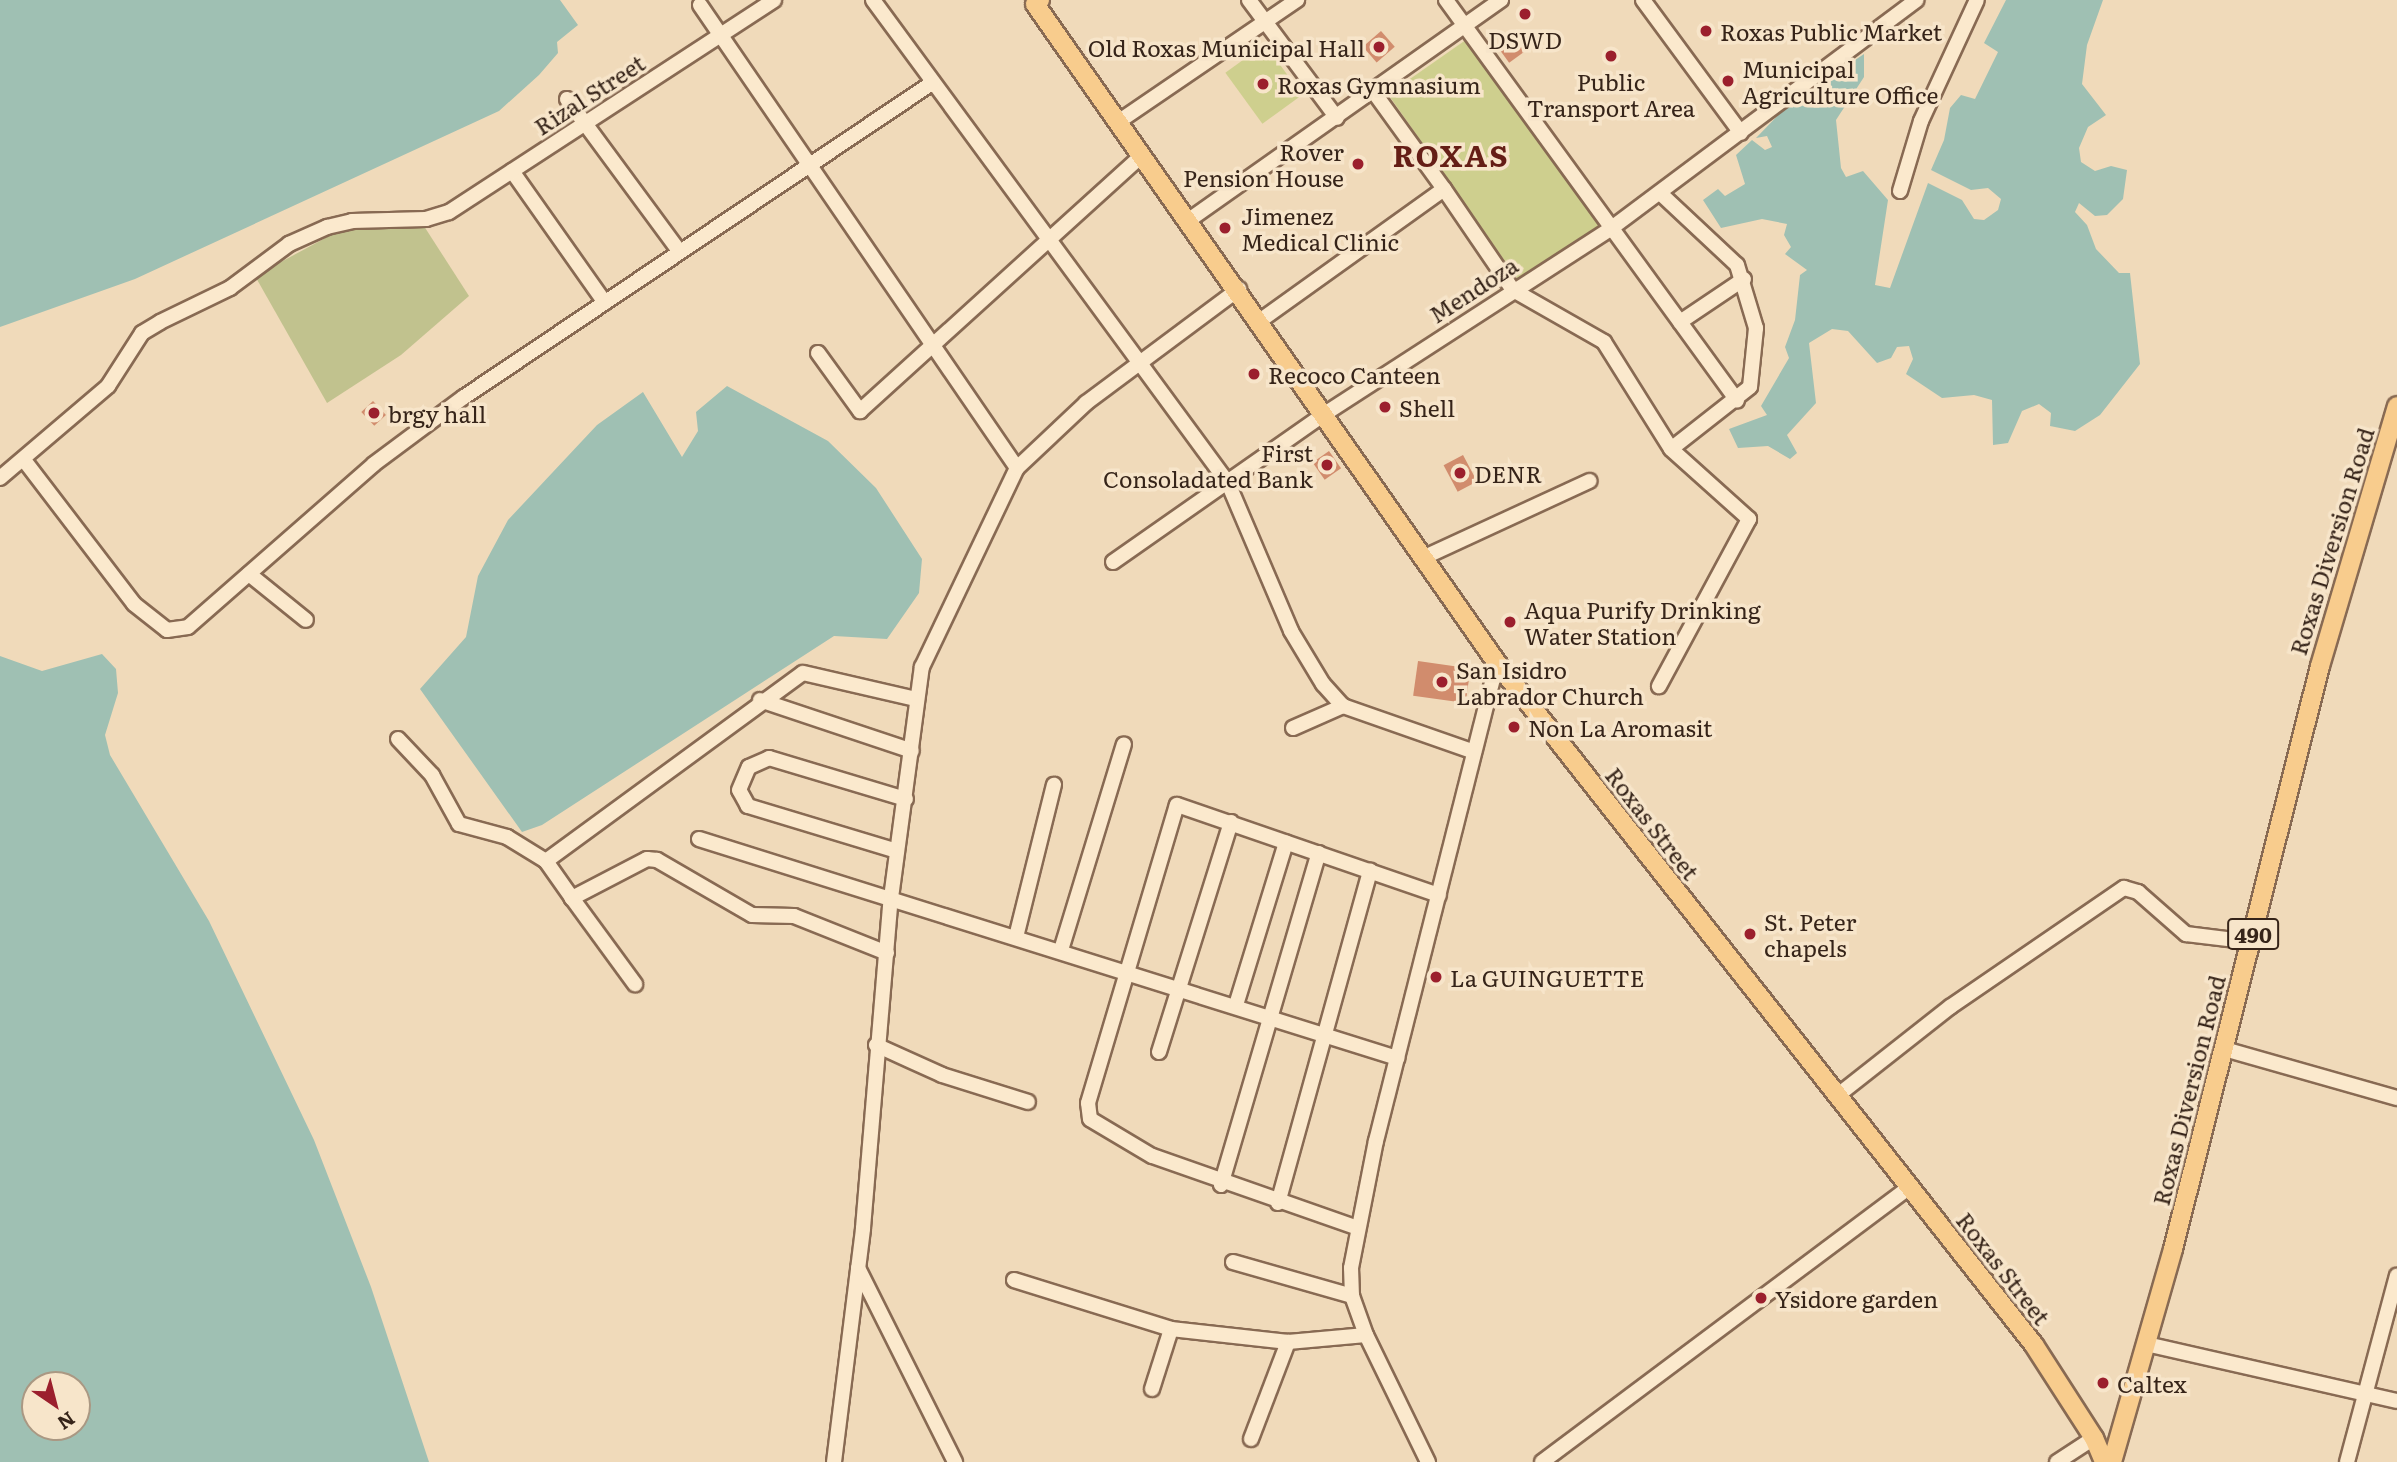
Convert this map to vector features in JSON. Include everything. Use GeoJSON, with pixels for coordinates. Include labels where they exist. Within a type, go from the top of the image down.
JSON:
{"type":"FeatureCollection","features":[{"type":"Feature","properties":{"kind":"main road","name":"Roxas Street"},"geometry":{"type":"LineString","coordinates":[[1036,1],[1118,122],[1427,556],[1497,663],[2034,1345],[2094,1438],[2104,1462]]}},
{"type":"Feature","properties":{"kind":"main road","name":"Roxas Diversion Road"},"geometry":{"type":"LineString","coordinates":[[2112,1462],[2224,1049],[2320,666],[2397,406]]}},
{"type":"Feature","properties":{"kind":"street","name":"Rizal Street"},"geometry":{"type":"LineString","coordinates":[[24,460],[108,386],[142,333],[230,288],[289,244],[327,227],[352,220],[426,219],[449,212],[774,0]]}},
{"type":"Feature","properties":{"kind":"street"},"geometry":{"type":"LineString","coordinates":[[873,0],[1048,243],[1140,360],[1228,483],[1304,656],[1343,706],[1474,752]]}},
{"type":"Feature","properties":{"kind":"street"},"geometry":{"type":"LineString","coordinates":[[1249,0],[1336,118]]}},
{"type":"Feature","properties":{"kind":"street"},"geometry":{"type":"LineString","coordinates":[[1118,122],[1297,0]]}},
{"type":"Feature","properties":{"kind":"street"},"geometry":{"type":"LineString","coordinates":[[1446,0],[1737,401]]}},
{"type":"Feature","properties":{"kind":"street"},"geometry":{"type":"LineString","coordinates":[[1189,220],[1501,0]]}},
{"type":"Feature","properties":{"kind":"street"},"geometry":{"type":"LineString","coordinates":[[1643,0],[1741,133]]}},
{"type":"Feature","properties":{"kind":"street","name":"Mendoza"},"geometry":{"type":"LineString","coordinates":[[1113,562],[1326,413],[1613,227],[1916,0]]}},
{"type":"Feature","properties":{"kind":"street"},"geometry":{"type":"LineString","coordinates":[[1900,191],[1921,121],[1977,0]]}},
{"type":"Feature","properties":{"kind":"street"},"geometry":{"type":"LineString","coordinates":[[700,5],[1017,468]]}},
{"type":"Feature","properties":{"kind":"street"},"geometry":{"type":"LineString","coordinates":[[0,478],[24,460],[94,558],[155,624],[167,630],[188,627],[374,464],[605,303],[932,83]]}},
{"type":"Feature","properties":{"kind":"street"},"geometry":{"type":"LineString","coordinates":[[1373,92],[1513,290],[1604,342],[1671,449],[1749,519],[1659,686]]}},
{"type":"Feature","properties":{"kind":"street"},"geometry":{"type":"LineString","coordinates":[[567,99],[680,252]]}},
{"type":"Feature","properties":{"kind":"street"},"geometry":{"type":"LineString","coordinates":[[818,353],[860,411],[1142,155]]}},
{"type":"Feature","properties":{"kind":"street"},"geometry":{"type":"LineString","coordinates":[[512,171],[605,303]]}},
{"type":"Feature","properties":{"kind":"street"},"geometry":{"type":"LineString","coordinates":[[1261,320],[1444,189]]}},
{"type":"Feature","properties":{"kind":"street"},"geometry":{"type":"LineString","coordinates":[[1660,193],[1728,255],[1744,279],[1756,355],[1750,387],[1737,401],[1671,449]]}},
{"type":"Feature","properties":{"kind":"street"},"geometry":{"type":"LineString","coordinates":[[1681,323],[1744,279]]}},
{"type":"Feature","properties":{"kind":"street"},"geometry":{"type":"LineString","coordinates":[[834,1462],[858,1268],[891,898],[906,799],[916,699],[935,632],[1017,468],[1140,360],[1239,289]]}},
{"type":"Feature","properties":{"kind":"street"},"geometry":{"type":"LineString","coordinates":[[1427,556],[1589,481]]}},
{"type":"Feature","properties":{"kind":"street"},"geometry":{"type":"LineString","coordinates":[[248,574],[306,620]]}},
{"type":"Feature","properties":{"kind":"street"},"geometry":{"type":"LineString","coordinates":[[1428,1462],[1366,1335],[1352,1296],[1357,1228],[1497,663]]}},
{"type":"Feature","properties":{"kind":"street"},"geometry":{"type":"LineString","coordinates":[[546,861],[760,700],[808,671],[916,699]]}},
{"type":"Feature","properties":{"kind":"street"},"geometry":{"type":"LineString","coordinates":[[760,700],[912,751]]}},
{"type":"Feature","properties":{"kind":"street"},"geometry":{"type":"LineString","coordinates":[[1293,728],[1343,706]]}},
{"type":"Feature","properties":{"kind":"street"},"geometry":{"type":"LineString","coordinates":[[398,739],[432,775],[459,824],[507,837],[529,848],[546,861],[635,984]]}},
{"type":"Feature","properties":{"kind":"street"},"geometry":{"type":"LineString","coordinates":[[1061,950],[1124,744]]}},
{"type":"Feature","properties":{"kind":"street"},"geometry":{"type":"LineString","coordinates":[[897,851],[748,806],[739,790],[749,767],[769,758],[906,799]]}},
{"type":"Feature","properties":{"kind":"street"},"geometry":{"type":"LineString","coordinates":[[1016,937],[1054,785]]}},
{"type":"Feature","properties":{"kind":"street"},"geometry":{"type":"LineString","coordinates":[[1357,1228],[1221,1185],[1127,1144],[1090,1119],[1088,1103],[1124,968],[1175,807],[1185,803],[1286,842],[1439,895]]}},
{"type":"Feature","properties":{"kind":"street"},"geometry":{"type":"LineString","coordinates":[[1159,1052],[1231,822]]}},
{"type":"Feature","properties":{"kind":"street"},"geometry":{"type":"LineString","coordinates":[[699,839],[1124,968],[1397,1058]]}},
{"type":"Feature","properties":{"kind":"street"},"geometry":{"type":"LineString","coordinates":[[1236,1005],[1286,842]]}},
{"type":"Feature","properties":{"kind":"street"},"geometry":{"type":"LineString","coordinates":[[1221,1185],[1319,853]]}},
{"type":"Feature","properties":{"kind":"street"},"geometry":{"type":"LineString","coordinates":[[572,898],[651,859],[752,915],[794,916],[887,953]]}},
{"type":"Feature","properties":{"kind":"street"},"geometry":{"type":"LineString","coordinates":[[1278,1203],[1322,1033],[1370,871]]}},
{"type":"Feature","properties":{"kind":"street"},"geometry":{"type":"LineString","coordinates":[[1837,1096],[1950,1007],[2124,888],[2138,892],[2186,934],[2251,942]]}},
{"type":"Feature","properties":{"kind":"street"},"geometry":{"type":"LineString","coordinates":[[876,1045],[932,1070],[1028,1102]]}},
{"type":"Feature","properties":{"kind":"street"},"geometry":{"type":"LineString","coordinates":[[2224,1049],[2397,1098]]}},
{"type":"Feature","properties":{"kind":"street"},"geometry":{"type":"LineString","coordinates":[[1551,1459],[1909,1187]]}},
{"type":"Feature","properties":{"kind":"street"},"geometry":{"type":"LineString","coordinates":[[1233,1262],[1352,1296]]}},
{"type":"Feature","properties":{"kind":"street"},"geometry":{"type":"LineString","coordinates":[[858,1268],[955,1462]]}},
{"type":"Feature","properties":{"kind":"street"},"geometry":{"type":"LineString","coordinates":[[2347,1462],[2397,1276]]}},
{"type":"Feature","properties":{"kind":"street"},"geometry":{"type":"LineString","coordinates":[[1014,1280],[1171,1329],[1288,1342],[1366,1335]]}},
{"type":"Feature","properties":{"kind":"street"},"geometry":{"type":"LineString","coordinates":[[1152,1390],[1171,1329]]}},
{"type":"Feature","properties":{"kind":"street"},"geometry":{"type":"LineString","coordinates":[[1251,1439],[1288,1342]]}},
{"type":"Feature","properties":{"kind":"street"},"geometry":{"type":"LineString","coordinates":[[2146,1343],[2397,1401]]}},
{"type":"Feature","properties":{"kind":"street"},"geometry":{"type":"LineString","coordinates":[[2057,1462],[2094,1438]]}},
{"type":"Feature","properties":{"kind":"green space"},"geometry":{"type":"Polygon","coordinates":[[[1470,37],[1604,228],[1522,285],[1388,94],[1470,37]]]}},
{"type":"Feature","properties":{"kind":"green space","name":"Roxas Gymnasium"},"geometry":{"type":"Polygon","coordinates":[[[1265,44],[1302,95],[1262,124],[1225,73],[1265,44]]]}},
{"type":"Feature","properties":{"kind":"green space"},"geometry":{"type":"Polygon","coordinates":[[[422,223],[469,296],[401,355],[327,403],[255,276],[342,229],[422,223]]]}},
{"type":"Feature","properties":{"kind":"shaded area"},"geometry":{"type":"Polygon","coordinates":[[[0,0],[560,0],[578,25],[557,42],[558,53],[539,75],[499,111],[135,279],[0,327],[0,0]]]}},
{"type":"Feature","properties":{"kind":"shaded area"},"geometry":{"type":"Polygon","coordinates":[[[2006,0],[2103,0],[2087,45],[2082,84],[2106,115],[2088,127],[2079,148],[2081,162],[2095,171],[2111,166],[2127,170],[2123,199],[2107,215],[2095,216],[2079,203],[2075,212],[2087,225],[2096,249],[2119,273],[2130,273],[2140,364],[2100,415],[2075,431],[2050,426],[2051,413],[2039,404],[2022,411],[2008,443],[1993,445],[1992,400],[1974,395],[1942,398],[1906,374],[1913,359],[1909,346],[1897,347],[1891,358],[1877,363],[1848,331],[1832,329],[1809,343],[1816,403],[1787,435],[1797,453],[1790,459],[1768,446],[1738,448],[1729,429],[1767,415],[1761,406],[1789,358],[1785,347],[1795,320],[1800,275],[1807,270],[1785,254],[1791,247],[1784,235],[1787,224],[1762,219],[1721,228],[1703,200],[1718,189],[1725,196],[1745,184],[1736,155],[1752,140],[1765,150],[1772,147],[1767,136],[1756,138],[1787,106],[1864,54],[1864,77],[1836,120],[1841,168],[1846,177],[1863,171],[1888,200],[1875,285],[1890,288],[1928,183],[1962,200],[1974,219],[1984,220],[1998,210],[2001,199],[1988,188],[1971,190],[1931,170],[1944,140],[1950,108],[1961,95],[1975,99],[1998,52],[1984,43],[2006,0]]]}},
{"type":"Feature","properties":{"kind":"shaded area"},"geometry":{"type":"Polygon","coordinates":[[[727,386],[828,441],[876,488],[922,559],[919,593],[887,639],[834,636],[542,825],[522,832],[420,689],[466,637],[478,576],[508,520],[597,425],[643,392],[682,457],[698,431],[696,412],[727,386]]]}},
{"type":"Feature","properties":{"kind":"shaded area"},"geometry":{"type":"Polygon","coordinates":[[[102,654],[116,669],[118,693],[105,735],[110,755],[209,921],[314,1140],[371,1287],[429,1462],[0,1462],[0,656],[42,671],[102,654]]]}},
{"type":"Feature","properties":{"kind":"building","name":"Old Roxas Municipal Hall"},"geometry":{"type":"Polygon","coordinates":[[[1381,31],[1395,47],[1377,63],[1363,47],[1381,31]]]}},
{"type":"Feature","properties":{"kind":"building"},"geometry":{"type":"Polygon","coordinates":[[[1514,32],[1527,50],[1509,63],[1496,45],[1514,32]]]}},
{"type":"Feature","properties":{"kind":"building","name":"brgy hall"},"geometry":{"type":"Polygon","coordinates":[[[373,401],[386,415],[374,426],[361,412],[373,401]]]}},
{"type":"Feature","properties":{"kind":"building","name":"First Consoladated Bank"},"geometry":{"type":"Polygon","coordinates":[[[1329,451],[1341,468],[1325,480],[1313,462],[1329,451]]]}},
{"type":"Feature","properties":{"kind":"building","name":"DENR"},"geometry":{"type":"Polygon","coordinates":[[[1463,455],[1477,481],[1458,492],[1444,465],[1463,455]]]}},
{"type":"Feature","properties":{"kind":"building","name":"San Isidro Labrador Church"},"geometry":{"type":"Polygon","coordinates":[[[1418,661],[1470,668],[1466,703],[1413,696],[1418,661]]]}},
{"type":"Feature","properties":{"kind":"place","name":"DSWD"},"geometry":{"type":"Point","coordinates":[1525,14]}},
{"type":"Feature","properties":{"kind":"place","name":"Roxas Public Market"},"geometry":{"type":"Point","coordinates":[1706,31]}},
{"type":"Feature","properties":{"kind":"place","name":"Old Roxas Municipal Hall"},"geometry":{"type":"Point","coordinates":[1379,47]}},
{"type":"Feature","properties":{"kind":"place","name":"Public Transport Area"},"geometry":{"type":"Point","coordinates":[1611,56]}},
{"type":"Feature","properties":{"kind":"place","name":"Municipal Agriculture Office"},"geometry":{"type":"Point","coordinates":[1728,81]}},
{"type":"Feature","properties":{"kind":"place","name":"Roxas Gymnasium"},"geometry":{"type":"Point","coordinates":[1263,84]}},
{"type":"Feature","properties":{"kind":"place","name":"Rover Pension House"},"geometry":{"type":"Point","coordinates":[1358,164]}},
{"type":"Feature","properties":{"kind":"place","name":"Jimenez Medical Clinic"},"geometry":{"type":"Point","coordinates":[1225,228]}},
{"type":"Feature","properties":{"kind":"place","name":"Recoco Canteen"},"geometry":{"type":"Point","coordinates":[1254,374]}},
{"type":"Feature","properties":{"kind":"place","name":"Shell"},"geometry":{"type":"Point","coordinates":[1385,407]}},
{"type":"Feature","properties":{"kind":"place","name":"brgy hall"},"geometry":{"type":"Point","coordinates":[374,413]}},
{"type":"Feature","properties":{"kind":"place","name":"First Consoladated Bank"},"geometry":{"type":"Point","coordinates":[1327,465]}},
{"type":"Feature","properties":{"kind":"place","name":"DENR"},"geometry":{"type":"Point","coordinates":[1460,473]}},
{"type":"Feature","properties":{"kind":"place","name":"Aqua Purify Drinking Water Station"},"geometry":{"type":"Point","coordinates":[1510,622]}},
{"type":"Feature","properties":{"kind":"place","name":"San Isidro Labrador Church"},"geometry":{"type":"Point","coordinates":[1442,682]}},
{"type":"Feature","properties":{"kind":"place","name":"Non La Aromasit"},"geometry":{"type":"Point","coordinates":[1514,727]}},
{"type":"Feature","properties":{"kind":"place","name":"St. Peter chapels"},"geometry":{"type":"Point","coordinates":[1750,934]}},
{"type":"Feature","properties":{"kind":"place","name":"La GUINGUETTE"},"geometry":{"type":"Point","coordinates":[1436,977]}},
{"type":"Feature","properties":{"kind":"place","name":"Ysidore garden"},"geometry":{"type":"Point","coordinates":[1761,1298]}},
{"type":"Feature","properties":{"kind":"place","name":"Caltex"},"geometry":{"type":"Point","coordinates":[2103,1383]}},
{"type":"Feature","properties":{"kind":"district","name":"ROXAS"},"geometry":{"type":"Point","coordinates":[1451,154]}}]}
